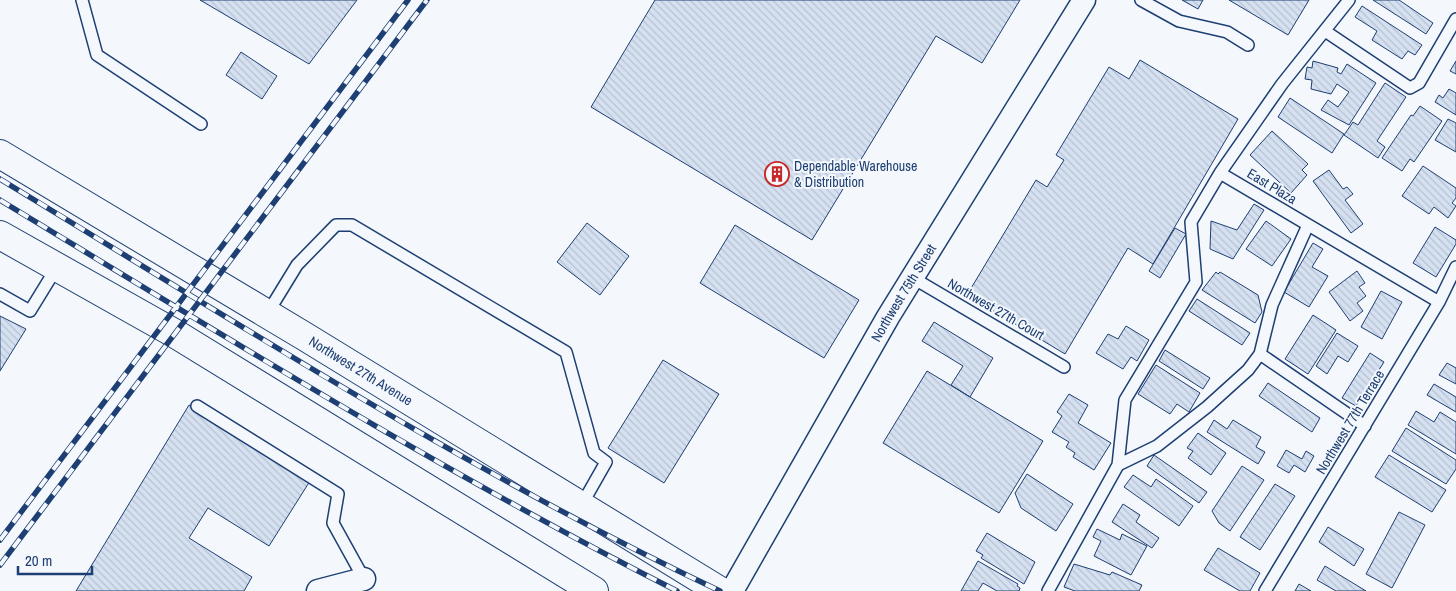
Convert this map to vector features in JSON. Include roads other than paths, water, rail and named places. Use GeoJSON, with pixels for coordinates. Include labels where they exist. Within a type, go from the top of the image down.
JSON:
{"type":"FeatureCollection","features":[{"type":"Feature","properties":{"kind":"main road","name":"Northwest 27th Avenue"},"geometry":{"type":"LineString","coordinates":[[0,154],[267,314],[720,591]]}},
{"type":"Feature","properties":{"kind":"main road"},"geometry":{"type":"LineString","coordinates":[[0,235],[299,408],[594,591]]}},
{"type":"Feature","properties":{"kind":"street","name":"Northwest 75th Street"},"geometry":{"type":"LineString","coordinates":[[732,591],[913,278],[1084,0]]}},
{"type":"Feature","properties":{"kind":"street"},"geometry":{"type":"LineString","coordinates":[[318,591],[364,579]]}},
{"type":"Feature","properties":{"kind":"lane"},"geometry":{"type":"LineString","coordinates":[[82,0],[97,55],[201,124]]}},
{"type":"Feature","properties":{"kind":"lane"},"geometry":{"type":"LineString","coordinates":[[1140,0],[1179,21],[1227,32],[1248,45]]}},
{"type":"Feature","properties":{"kind":"lane"},"geometry":{"type":"LineString","coordinates":[[1048,591],[1118,465],[1125,400],[1196,282],[1191,222],[1220,173],[1282,84],[1349,0]]}},
{"type":"Feature","properties":{"kind":"lane"},"geometry":{"type":"LineString","coordinates":[[1325,31],[1410,88],[1419,83],[1456,20]]}},
{"type":"Feature","properties":{"kind":"lane","name":"East Plaza"},"geometry":{"type":"LineString","coordinates":[[1220,173],[1438,302]]}},
{"type":"Feature","properties":{"kind":"lane"},"geometry":{"type":"LineString","coordinates":[[267,314],[297,266],[336,225],[352,225],[566,352],[594,453],[606,462],[581,506]]}},
{"type":"Feature","properties":{"kind":"lane"},"geometry":{"type":"LineString","coordinates":[[1118,465],[1157,446],[1207,407],[1248,370],[1260,354],[1272,305],[1308,225]]}},
{"type":"Feature","properties":{"kind":"lane"},"geometry":{"type":"LineString","coordinates":[[0,294],[30,312],[57,267]]}},
{"type":"Feature","properties":{"kind":"lane","name":"Northwest 77th Terrace"},"geometry":{"type":"LineString","coordinates":[[1265,591],[1365,426],[1438,302],[1456,267]]}},
{"type":"Feature","properties":{"kind":"lane","name":"Northwest 27th Court"},"geometry":{"type":"LineString","coordinates":[[913,278],[1064,367]]}},
{"type":"Feature","properties":{"kind":"lane"},"geometry":{"type":"LineString","coordinates":[[1260,354],[1365,426]]}},
{"type":"Feature","properties":{"kind":"lane"},"geometry":{"type":"LineString","coordinates":[[197,406],[338,494],[333,523],[364,579]]}},
{"type":"Feature","properties":{"kind":"railway"},"geometry":{"type":"LineString","coordinates":[[0,540],[408,0]]}},
{"type":"Feature","properties":{"kind":"railway"},"geometry":{"type":"LineString","coordinates":[[0,565],[427,0]]}},
{"type":"Feature","properties":{"kind":"railway"},"geometry":{"type":"LineString","coordinates":[[0,179],[266,341],[445,446],[535,497],[720,591]]}},
{"type":"Feature","properties":{"kind":"railway"},"geometry":{"type":"LineString","coordinates":[[0,200],[419,451],[590,546],[677,591]]}},
{"type":"Feature","properties":{"kind":"place","name":"Dependable Warehouse & Distribution"},"geometry":{"type":"Point","coordinates":[777,174]}}]}
